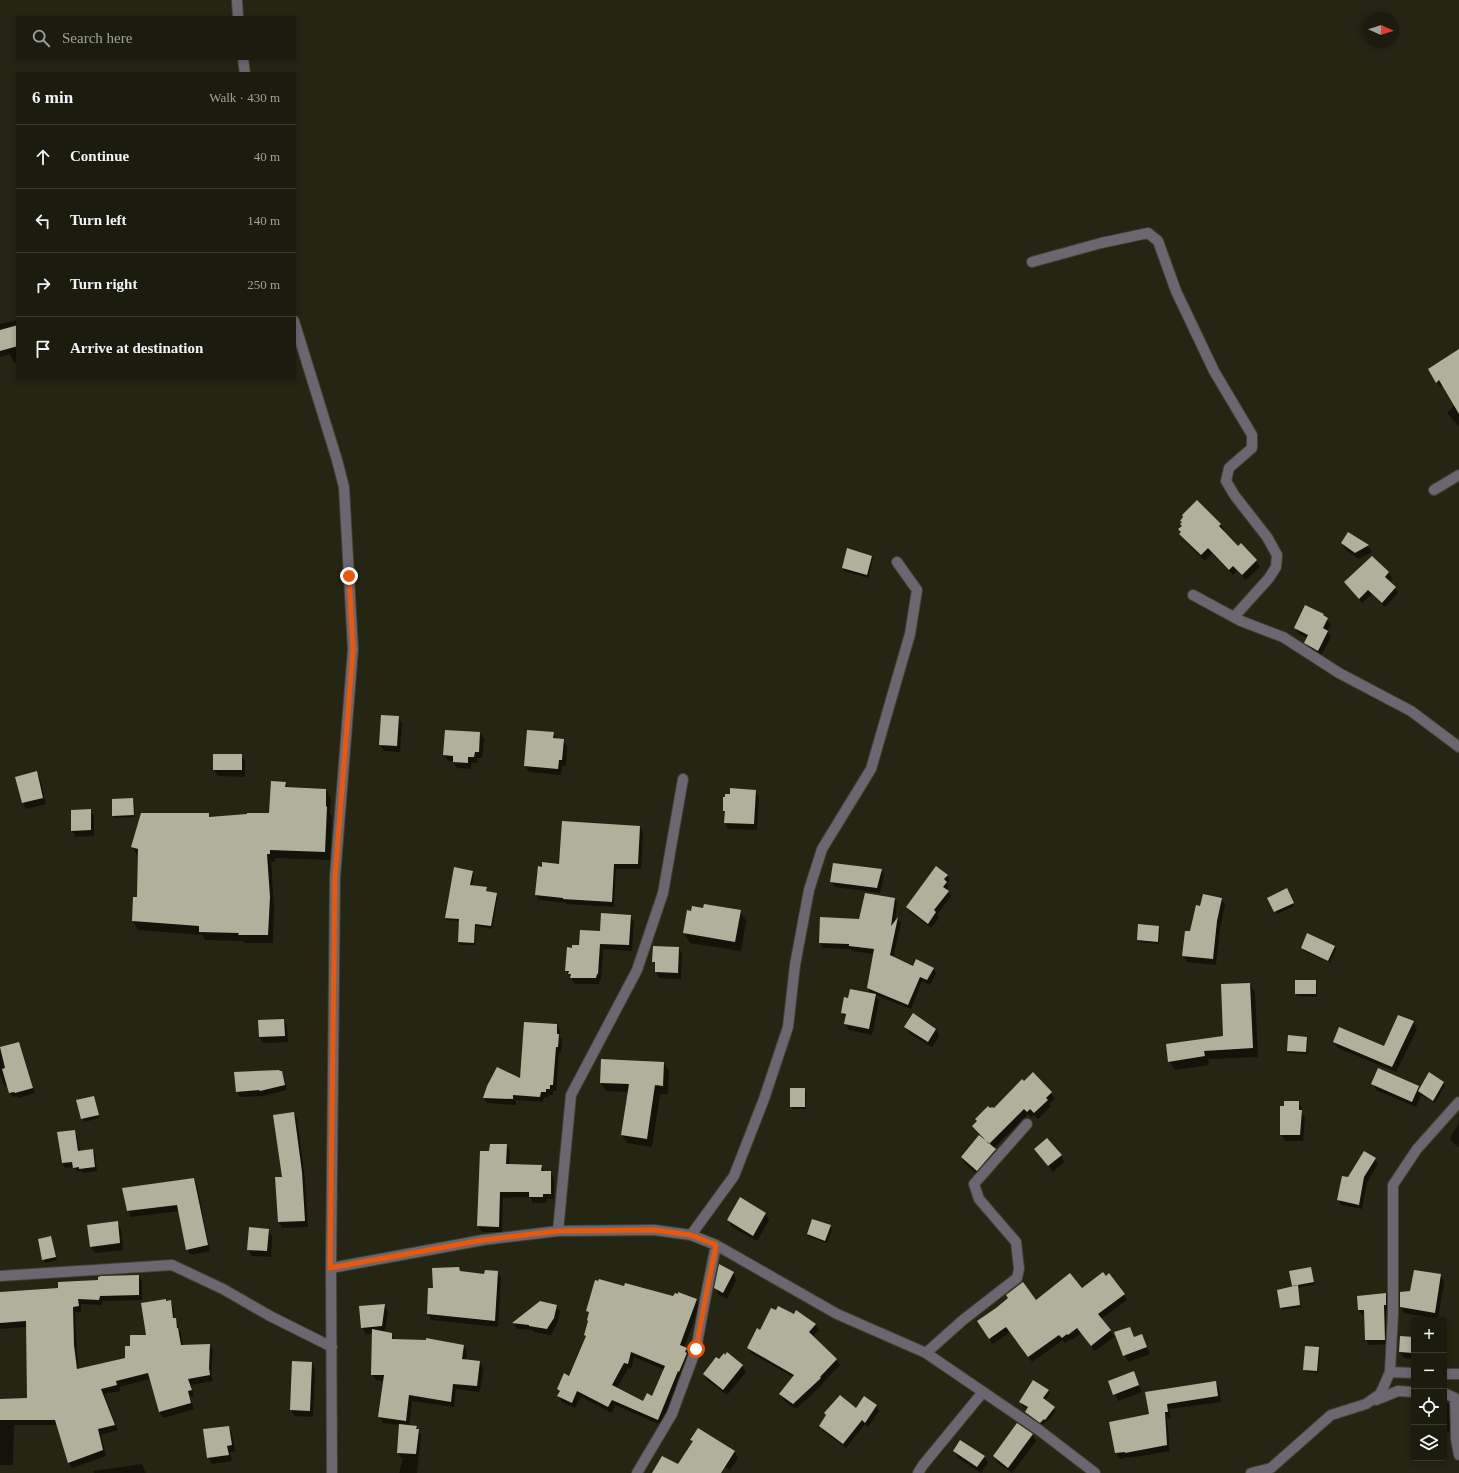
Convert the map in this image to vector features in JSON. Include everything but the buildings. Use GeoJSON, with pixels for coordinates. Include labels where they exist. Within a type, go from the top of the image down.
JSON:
{"type":"FeatureCollection","features":[{"type":"Feature","properties":{"kind":"street"},"geometry":{"type":"LineString","coordinates":[[237,0],[238,16]]}},
{"type":"Feature","properties":{"kind":"street"},"geometry":{"type":"LineString","coordinates":[[243,60],[245,72]]}},
{"type":"Feature","properties":{"kind":"street"},"geometry":{"type":"LineString","coordinates":[[1032,262],[1148,232],[1158,241],[1176,291],[1214,371],[1252,435],[1252,448],[1229,468],[1226,481],[1235,496],[1267,537],[1277,555],[1276,567],[1269,578],[1234,617]]}},
{"type":"Feature","properties":{"kind":"street"},"geometry":{"type":"LineString","coordinates":[[296,327],[344,487],[353,649],[335,877],[330,1268],[332,1347],[332,1473]]}},
{"type":"Feature","properties":{"kind":"street"},"geometry":{"type":"LineString","coordinates":[[1434,490],[1459,475]]}},
{"type":"Feature","properties":{"kind":"street"},"geometry":{"type":"LineString","coordinates":[[691,1235],[734,1176],[756,1120],[788,1027],[795,965],[811,883],[822,849],[871,769],[910,634],[917,590],[897,562]]}},
{"type":"Feature","properties":{"kind":"street"},"geometry":{"type":"LineString","coordinates":[[1193,595],[1234,617],[1283,637],[1339,673],[1411,711],[1459,747]]}},
{"type":"Feature","properties":{"kind":"street"},"geometry":{"type":"LineString","coordinates":[[558,1231],[571,1095],[637,970],[663,893],[683,779]]}},
{"type":"Feature","properties":{"kind":"street"},"geometry":{"type":"LineString","coordinates":[[1366,1404],[1380,1394],[1390,1372],[1393,1313],[1393,1185],[1417,1149],[1459,1102]]}},
{"type":"Feature","properties":{"kind":"street"},"geometry":{"type":"LineString","coordinates":[[926,1353],[963,1320],[1017,1278],[1019,1268],[1016,1242],[979,1199],[974,1184],[1027,1124]]}},
{"type":"Feature","properties":{"kind":"street"},"geometry":{"type":"LineString","coordinates":[[330,1268],[483,1240],[558,1231],[654,1230],[691,1235],[716,1245],[837,1314],[926,1353],[1039,1430],[1091,1468],[1095,1473]]}},
{"type":"Feature","properties":{"kind":"street"},"geometry":{"type":"LineString","coordinates":[[637,1473],[672,1414],[696,1349],[716,1245]]}},
{"type":"Feature","properties":{"kind":"street"},"geometry":{"type":"LineString","coordinates":[[0,1276],[172,1265],[223,1289],[270,1316],[332,1347]]}},
{"type":"Feature","properties":{"kind":"street"},"geometry":{"type":"LineString","coordinates":[[1390,1372],[1411,1373]]}},
{"type":"Feature","properties":{"kind":"street"},"geometry":{"type":"LineString","coordinates":[[1447,1374],[1459,1374]]}},
{"type":"Feature","properties":{"kind":"street"},"geometry":{"type":"LineString","coordinates":[[1251,1473],[1271,1468],[1331,1415],[1366,1404],[1398,1391],[1411,1392]]}},
{"type":"Feature","properties":{"kind":"street"},"geometry":{"type":"LineString","coordinates":[[918,1473],[983,1392]]}},
{"type":"Feature","properties":{"kind":"street"},"geometry":{"type":"LineString","coordinates":[[1447,1394],[1455,1398],[1456,1440],[1459,1455]]}},
{"type":"Feature","properties":{"kind":"route"},"geometry":{"type":"LineString","coordinates":[[349,576],[353,649],[335,877],[330,1268],[483,1240],[558,1231],[654,1230],[691,1235],[716,1245],[696,1349]]}}]}
